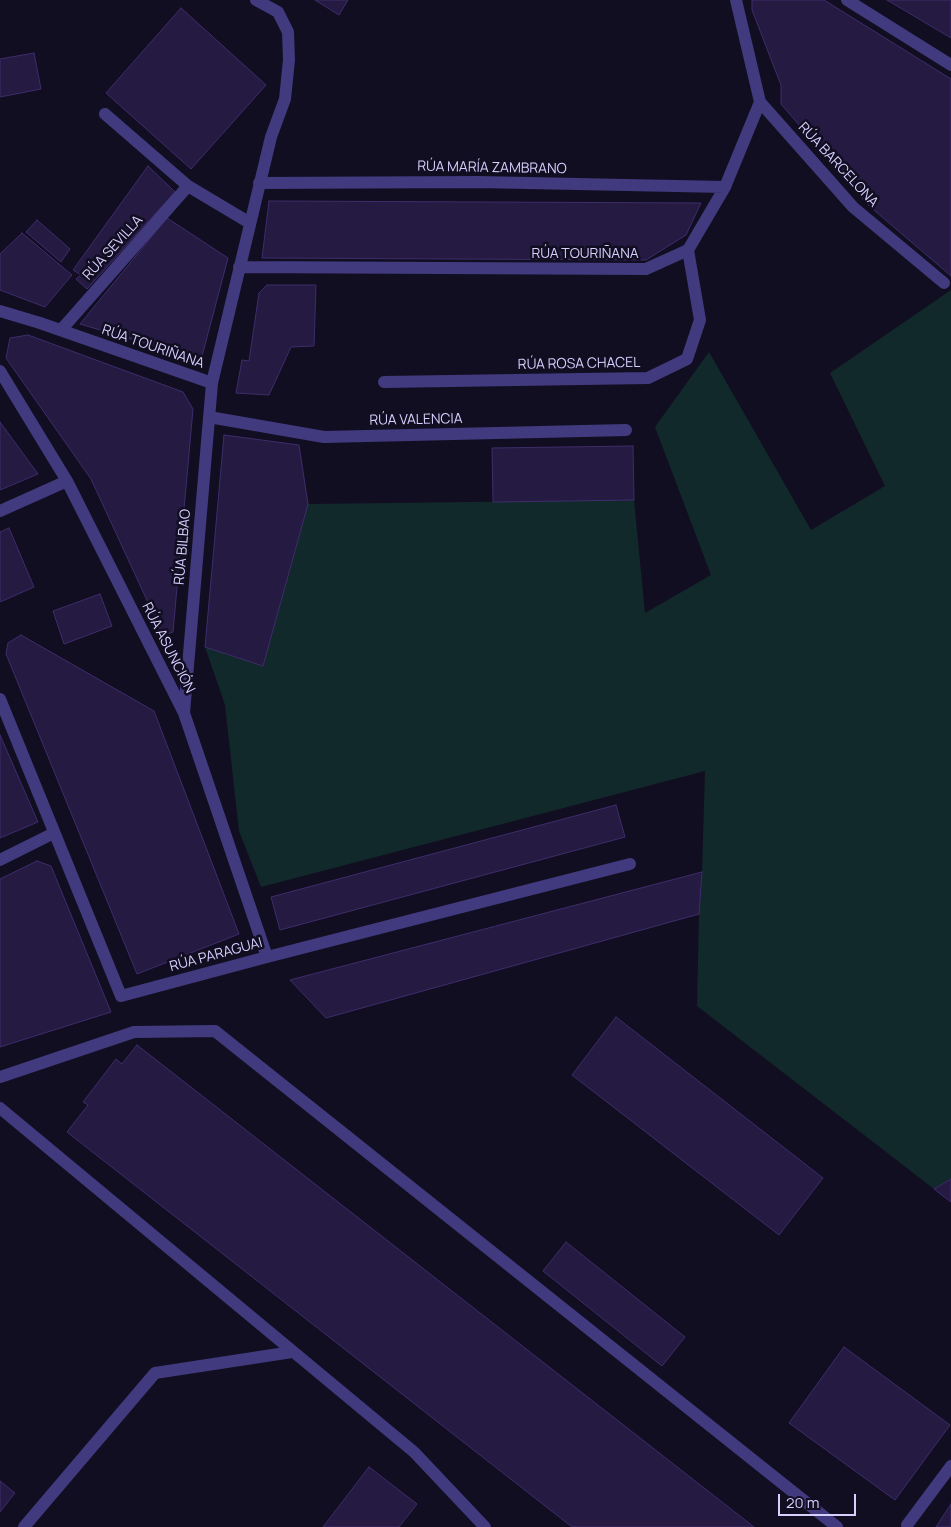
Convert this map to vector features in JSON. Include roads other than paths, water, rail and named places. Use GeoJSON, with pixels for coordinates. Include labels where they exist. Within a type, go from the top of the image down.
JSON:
{"type":"FeatureCollection","features":[{"type":"Feature","properties":{"kind":"street","name":"RÚA TOURIÑANA"},"geometry":{"type":"LineString","coordinates":[[0,311],[61,330],[212,384],[259,182],[271,137],[285,99],[289,60],[288,32],[278,12],[256,0]]}},
{"type":"Feature","properties":{"kind":"street"},"geometry":{"type":"LineString","coordinates":[[688,250],[725,187],[760,102],[736,0]]}},
{"type":"Feature","properties":{"kind":"street"},"geometry":{"type":"LineString","coordinates":[[847,0],[951,65]]}},
{"type":"Feature","properties":{"kind":"street","name":"RÚA BARCELONA"},"geometry":{"type":"LineString","coordinates":[[760,102],[853,207],[944,283]]}},
{"type":"Feature","properties":{"kind":"street"},"geometry":{"type":"LineString","coordinates":[[105,114],[188,186],[250,223]]}},
{"type":"Feature","properties":{"kind":"street","name":"RÚA MARÍA ZAMBRANO"},"geometry":{"type":"LineString","coordinates":[[259,182],[478,182],[725,187]]}},
{"type":"Feature","properties":{"kind":"street","name":"RÚA SEVILLA"},"geometry":{"type":"LineString","coordinates":[[61,330],[188,186]]}},
{"type":"Feature","properties":{"kind":"street","name":"RÚA TOURIÑANA"},"geometry":{"type":"LineString","coordinates":[[239,267],[646,269],[688,250]]}},
{"type":"Feature","properties":{"kind":"street","name":"RÚA ROSA CHACEL"},"geometry":{"type":"LineString","coordinates":[[384,382],[648,378],[687,359],[700,320],[688,250]]}},
{"type":"Feature","properties":{"kind":"street","name":"RÚA ASUNCIÓN"},"geometry":{"type":"LineString","coordinates":[[0,371],[67,482],[184,713],[267,957]]}},
{"type":"Feature","properties":{"kind":"street","name":"RÚA BILBAO"},"geometry":{"type":"LineString","coordinates":[[184,713],[212,384]]}},
{"type":"Feature","properties":{"kind":"street","name":"RÚA VALENCIA"},"geometry":{"type":"LineString","coordinates":[[209,417],[324,437],[626,430]]}},
{"type":"Feature","properties":{"kind":"street"},"geometry":{"type":"LineString","coordinates":[[0,510],[67,482]]}},
{"type":"Feature","properties":{"kind":"street","name":"RÚA PARAGUAI"},"geometry":{"type":"LineString","coordinates":[[0,699],[121,996],[630,864]]}},
{"type":"Feature","properties":{"kind":"street"},"geometry":{"type":"LineString","coordinates":[[0,860],[54,833]]}},
{"type":"Feature","properties":{"kind":"street"},"geometry":{"type":"LineString","coordinates":[[0,1077],[134,1032],[215,1031],[837,1527]]}},
{"type":"Feature","properties":{"kind":"street"},"geometry":{"type":"LineString","coordinates":[[0,1108],[414,1452],[485,1527]]}},
{"type":"Feature","properties":{"kind":"street"},"geometry":{"type":"LineString","coordinates":[[24,1527],[155,1373],[292,1352]]}},
{"type":"Feature","properties":{"kind":"street"},"geometry":{"type":"LineString","coordinates":[[908,1525],[951,1466]]}}]}
